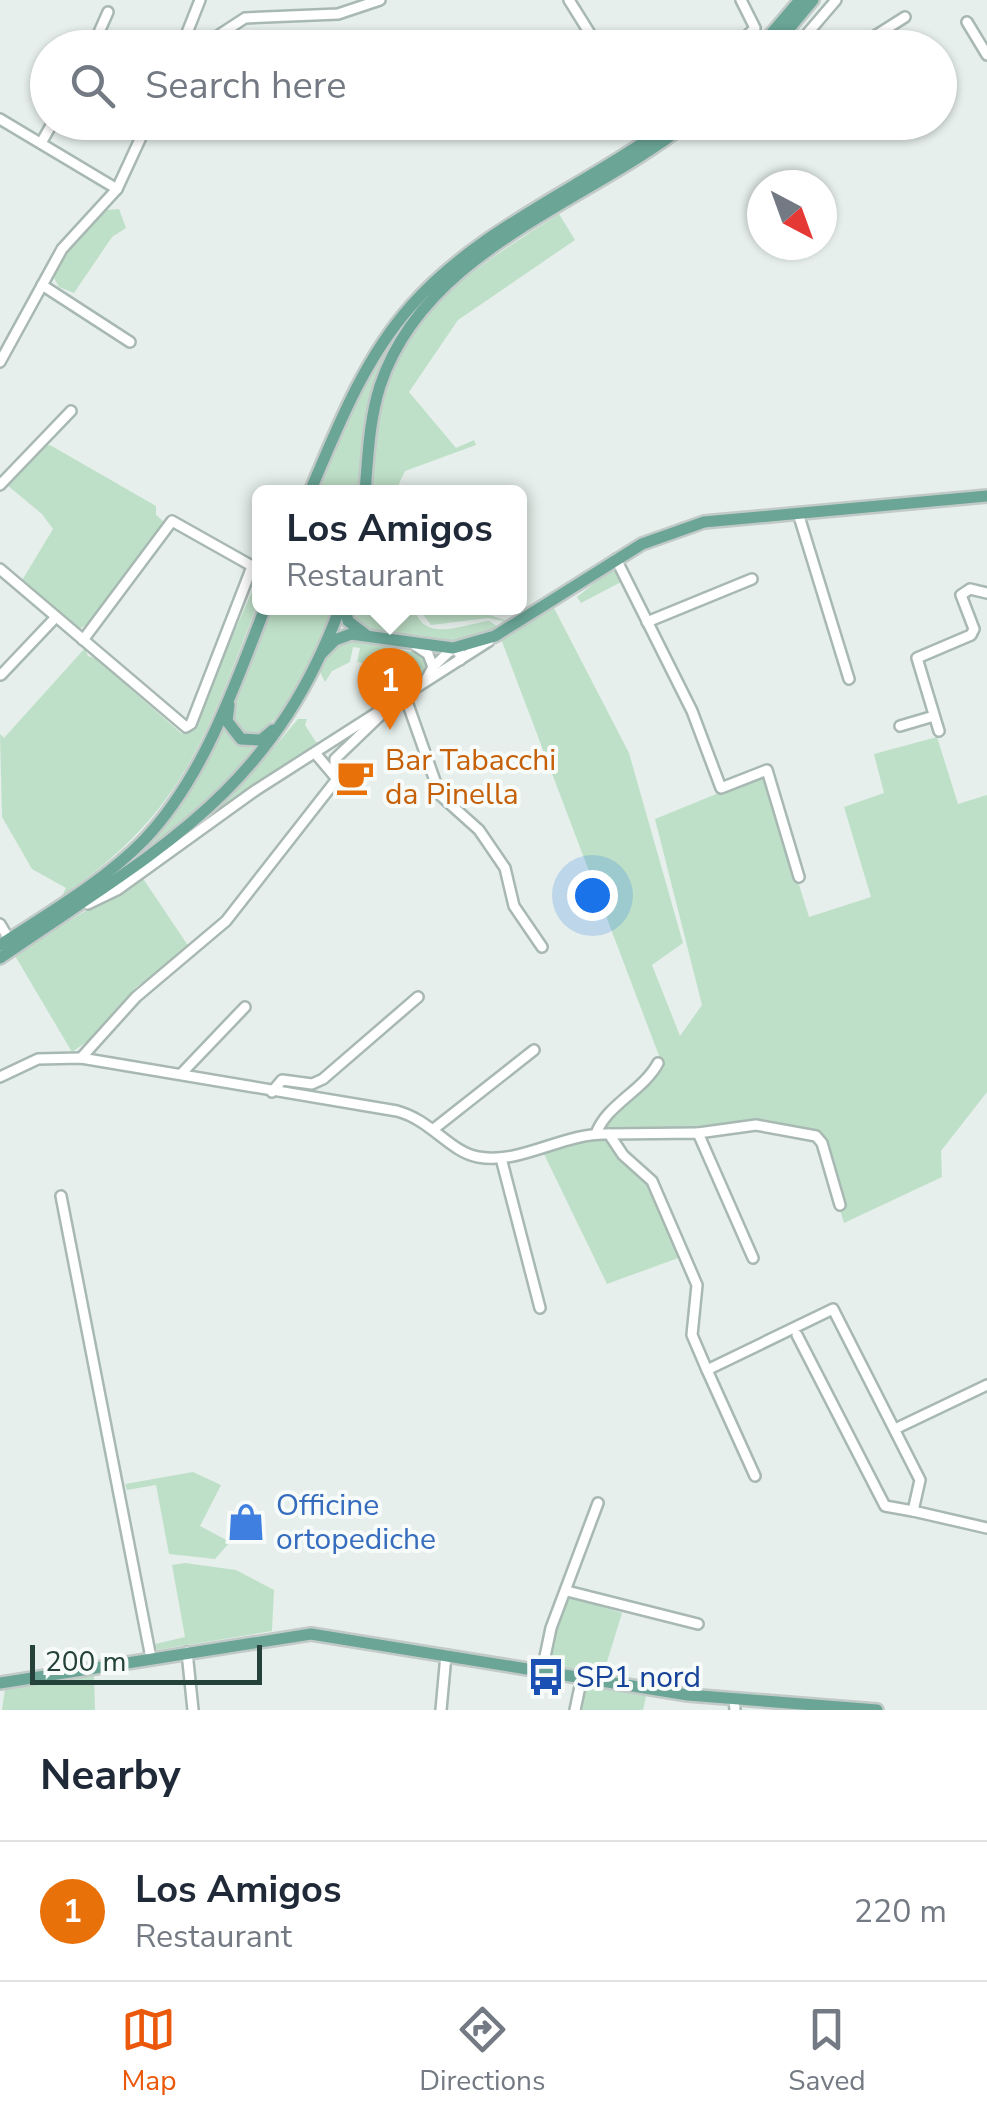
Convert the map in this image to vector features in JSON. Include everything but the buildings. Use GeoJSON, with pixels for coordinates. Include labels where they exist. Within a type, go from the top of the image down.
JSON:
{"type":"FeatureCollection","features":[{"type":"Feature","properties":{"kind":"main road"},"geometry":{"type":"LineString","coordinates":[[774,30],[800,0]]}},
{"type":"Feature","properties":{"kind":"main road"},"geometry":{"type":"LineString","coordinates":[[788,30],[812,0]]}},
{"type":"Feature","properties":{"kind":"main road"},"geometry":{"type":"LineString","coordinates":[[313,485],[374,356],[427,289],[494,235],[644,140]]}},
{"type":"Feature","properties":{"kind":"main road"},"geometry":{"type":"LineString","coordinates":[[366,485],[371,422],[381,383],[402,338],[430,301],[500,243],[662,140]]}},
{"type":"Feature","properties":{"kind":"main road"},"geometry":{"type":"LineString","coordinates":[[322,653],[345,636],[369,636],[457,654],[495,636],[642,544],[704,522],[987,496]]}},
{"type":"Feature","properties":{"kind":"main road"},"geometry":{"type":"LineString","coordinates":[[5,942],[115,867],[144,840],[186,787],[261,615]]}},
{"type":"Feature","properties":{"kind":"main road"},"geometry":{"type":"LineString","coordinates":[[0,958],[176,838],[220,800],[262,754],[288,715],[339,615]]}},
{"type":"Feature","properties":{"kind":"main road"},"geometry":{"type":"LineString","coordinates":[[345,615],[369,636]]}},
{"type":"Feature","properties":{"kind":"main road"},"geometry":{"type":"LineString","coordinates":[[231,690],[227,721],[241,739],[261,740],[288,715]]}},
{"type":"Feature","properties":{"kind":"main road"},"geometry":{"type":"LineString","coordinates":[[0,1683],[311,1634],[734,1705],[877,1710]]}},
{"type":"Feature","properties":{"kind":"street"},"geometry":{"type":"LineString","coordinates":[[188,30],[200,0]]}},
{"type":"Feature","properties":{"kind":"street"},"geometry":{"type":"LineString","coordinates":[[227,30],[245,18],[338,14],[380,0]]}},
{"type":"Feature","properties":{"kind":"street"},"geometry":{"type":"LineString","coordinates":[[569,0],[588,30]]}},
{"type":"Feature","properties":{"kind":"street"},"geometry":{"type":"LineString","coordinates":[[741,0],[753,30]]}},
{"type":"Feature","properties":{"kind":"street"},"geometry":{"type":"LineString","coordinates":[[810,30],[836,0]]}},
{"type":"Feature","properties":{"kind":"street"},"geometry":{"type":"LineString","coordinates":[[100,30],[108,12]]}},
{"type":"Feature","properties":{"kind":"street"},"geometry":{"type":"LineString","coordinates":[[884,30],[905,17]]}},
{"type":"Feature","properties":{"kind":"street"},"geometry":{"type":"LineString","coordinates":[[967,22],[987,55]]}},
{"type":"Feature","properties":{"kind":"street"},"geometry":{"type":"LineString","coordinates":[[0,119],[30,137]]}},
{"type":"Feature","properties":{"kind":"street"},"geometry":{"type":"LineString","coordinates":[[36,140],[117,188]]}},
{"type":"Feature","properties":{"kind":"street"},"geometry":{"type":"LineString","coordinates":[[0,362],[70,238],[117,188],[140,140]]}},
{"type":"Feature","properties":{"kind":"street"},"geometry":{"type":"LineString","coordinates":[[42,285],[130,342]]}},
{"type":"Feature","properties":{"kind":"street"},"geometry":{"type":"LineString","coordinates":[[0,485],[71,411]]}},
{"type":"Feature","properties":{"kind":"street"},"geometry":{"type":"LineString","coordinates":[[798,512],[849,678]]}},
{"type":"Feature","properties":{"kind":"street"},"geometry":{"type":"LineString","coordinates":[[82,640],[172,521],[252,566]]}},
{"type":"Feature","properties":{"kind":"street"},"geometry":{"type":"LineString","coordinates":[[616,559],[692,711],[722,788],[767,770]]}},
{"type":"Feature","properties":{"kind":"street"},"geometry":{"type":"LineString","coordinates":[[0,569],[186,727],[191,724],[252,579]]}},
{"type":"Feature","properties":{"kind":"street"},"geometry":{"type":"LineString","coordinates":[[647,622],[752,579]]}},
{"type":"Feature","properties":{"kind":"street"},"geometry":{"type":"LineString","coordinates":[[939,731],[918,658],[972,635],[974,629],[961,595],[970,589],[987,593]]}},
{"type":"Feature","properties":{"kind":"street"},"geometry":{"type":"LineString","coordinates":[[1,675],[56,618]]}},
{"type":"Feature","properties":{"kind":"street"},"geometry":{"type":"LineString","coordinates":[[416,646],[428,654],[434,667]]}},
{"type":"Feature","properties":{"kind":"street"},"geometry":{"type":"LineString","coordinates":[[424,683],[434,667],[457,654]]}},
{"type":"Feature","properties":{"kind":"street"},"geometry":{"type":"LineString","coordinates":[[63,915],[117,890],[424,683],[457,654]]}},
{"type":"Feature","properties":{"kind":"street"},"geometry":{"type":"LineString","coordinates":[[405,696],[440,795],[478,830],[504,868],[512,902],[542,947]]}},
{"type":"Feature","properties":{"kind":"street"},"geometry":{"type":"LineString","coordinates":[[81,1058],[136,998],[193,952],[240,905],[336,774],[335,759],[375,725],[389,706]]}},
{"type":"Feature","properties":{"kind":"street"},"geometry":{"type":"LineString","coordinates":[[900,726],[934,716]]}},
{"type":"Feature","properties":{"kind":"street"},"geometry":{"type":"LineString","coordinates":[[315,753],[336,774]]}},
{"type":"Feature","properties":{"kind":"street"},"geometry":{"type":"LineString","coordinates":[[763,756],[799,877]]}},
{"type":"Feature","properties":{"kind":"street"},"geometry":{"type":"LineString","coordinates":[[0,924],[5,942]]}},
{"type":"Feature","properties":{"kind":"street"},"geometry":{"type":"LineString","coordinates":[[272,1092],[282,1080],[312,1084],[323,1079],[418,997]]}},
{"type":"Feature","properties":{"kind":"street"},"geometry":{"type":"LineString","coordinates":[[180,1074],[245,1007]]}},
{"type":"Feature","properties":{"kind":"street"},"geometry":{"type":"LineString","coordinates":[[436,1128],[534,1050]]}},
{"type":"Feature","properties":{"kind":"street"},"geometry":{"type":"LineString","coordinates":[[0,1077],[38,1059],[81,1058],[180,1074],[397,1111],[436,1128],[461,1151],[501,1158],[596,1134],[698,1134],[756,1125],[816,1136],[840,1204]]}},
{"type":"Feature","properties":{"kind":"street"},"geometry":{"type":"LineString","coordinates":[[596,1134],[600,1122],[633,1096],[658,1063]]}},
{"type":"Feature","properties":{"kind":"street"},"geometry":{"type":"LineString","coordinates":[[609,1134],[623,1155],[652,1180],[697,1285],[692,1334],[755,1476]]}},
{"type":"Feature","properties":{"kind":"street"},"geometry":{"type":"LineString","coordinates":[[698,1134],[753,1258]]}},
{"type":"Feature","properties":{"kind":"street"},"geometry":{"type":"LineString","coordinates":[[501,1158],[540,1308]]}},
{"type":"Feature","properties":{"kind":"street"},"geometry":{"type":"LineString","coordinates":[[61,1196],[151,1658]]}},
{"type":"Feature","properties":{"kind":"street"},"geometry":{"type":"LineString","coordinates":[[708,1370],[834,1309],[920,1480],[913,1511]]}},
{"type":"Feature","properties":{"kind":"street"},"geometry":{"type":"LineString","coordinates":[[797,1335],[885,1506],[963,1519],[987,1528]]}},
{"type":"Feature","properties":{"kind":"street"},"geometry":{"type":"LineString","coordinates":[[895,1428],[987,1386]]}},
{"type":"Feature","properties":{"kind":"street"},"geometry":{"type":"LineString","coordinates":[[542,1670],[551,1628],[598,1504]]}},
{"type":"Feature","properties":{"kind":"street"},"geometry":{"type":"LineString","coordinates":[[566,1592],[698,1624]]}},
{"type":"Feature","properties":{"kind":"street"},"geometry":{"type":"LineString","coordinates":[[186,1652],[193,1710]]}},
{"type":"Feature","properties":{"kind":"street"},"geometry":{"type":"LineString","coordinates":[[441,1710],[446,1655]]}},
{"type":"Feature","properties":{"kind":"street"},"geometry":{"type":"LineString","coordinates":[[575,1710],[582,1677]]}},
{"type":"Feature","properties":{"kind":"green space"},"geometry":{"type":"Polygon","coordinates":[[[119,209],[126,228],[112,237],[74,293],[59,287],[52,274],[81,234],[107,210],[119,209]]]}},
{"type":"Feature","properties":{"kind":"green space"},"geometry":{"type":"Polygon","coordinates":[[[559,214],[575,240],[458,320],[409,392],[456,448],[474,440],[476,445],[405,471],[398,485],[371,485],[386,392],[401,355],[420,324],[445,296],[559,214]]]}},
{"type":"Feature","properties":{"kind":"green space"},"geometry":{"type":"Polygon","coordinates":[[[438,284],[395,341],[362,485],[317,485],[353,409],[382,358],[438,284]]]}},
{"type":"Feature","properties":{"kind":"green space"},"geometry":{"type":"Polygon","coordinates":[[[50,445],[156,506],[156,515],[164,522],[91,621],[77,631],[21,582],[53,529],[42,514],[7,485],[42,447],[50,445]]]}},
{"type":"Feature","properties":{"kind":"green space"},"geometry":{"type":"Polygon","coordinates":[[[613,568],[623,581],[581,603],[577,597],[613,568]]]}},
{"type":"Feature","properties":{"kind":"green space"},"geometry":{"type":"Polygon","coordinates":[[[252,592],[253,615],[223,693],[187,768],[164,801],[104,865],[62,896],[66,888],[32,869],[2,817],[0,734],[4,738],[85,648],[88,656],[181,733],[190,731],[252,592]]]}},
{"type":"Feature","properties":{"kind":"green space"},"geometry":{"type":"Polygon","coordinates":[[[554,608],[629,753],[683,943],[652,965],[680,1036],[702,1005],[655,819],[765,774],[809,917],[871,897],[844,807],[884,793],[874,754],[937,737],[958,804],[987,795],[987,1092],[941,1151],[942,1177],[844,1223],[840,1210],[844,1206],[831,1153],[824,1138],[810,1131],[755,1125],[600,1131],[661,1061],[501,639],[554,608]]]}},
{"type":"Feature","properties":{"kind":"green space"},"geometry":{"type":"Polygon","coordinates":[[[268,615],[329,615],[299,684],[274,720],[244,737],[230,716],[268,615]]]}},
{"type":"Feature","properties":{"kind":"green space"},"geometry":{"type":"Polygon","coordinates":[[[354,615],[417,615],[426,626],[435,629],[489,621],[500,628],[465,639],[430,641],[359,626],[354,615]]]}},
{"type":"Feature","properties":{"kind":"green space"},"geometry":{"type":"Polygon","coordinates":[[[423,615],[490,615],[510,622],[488,618],[431,625],[423,615]]]}},
{"type":"Feature","properties":{"kind":"green space"},"geometry":{"type":"Polygon","coordinates":[[[349,639],[417,653],[427,663],[425,674],[409,687],[413,663],[400,660],[397,666],[401,670],[357,662],[360,648],[353,647],[350,662],[332,671],[325,682],[320,672],[335,645],[349,639]]]}},
{"type":"Feature","properties":{"kind":"green space"},"geometry":{"type":"Polygon","coordinates":[[[298,719],[307,719],[305,725],[316,742],[323,742],[196,828],[243,784],[298,719]]]}},
{"type":"Feature","properties":{"kind":"green space"},"geometry":{"type":"Polygon","coordinates":[[[221,725],[237,743],[260,750],[194,818],[137,858],[178,805],[221,725]]]}},
{"type":"Feature","properties":{"kind":"green space"},"geometry":{"type":"Polygon","coordinates":[[[142,877],[191,950],[136,987],[99,1033],[72,1052],[14,954],[142,877]]]}},
{"type":"Feature","properties":{"kind":"green space"},"geometry":{"type":"Polygon","coordinates":[[[603,1137],[649,1181],[681,1257],[607,1284],[542,1150],[603,1137]]]}},
{"type":"Feature","properties":{"kind":"green space"},"geometry":{"type":"Polygon","coordinates":[[[193,1472],[221,1485],[200,1526],[230,1542],[215,1559],[169,1554],[156,1485],[127,1490],[125,1484],[193,1472]]]}},
{"type":"Feature","properties":{"kind":"green space"},"geometry":{"type":"Polygon","coordinates":[[[185,1563],[236,1570],[274,1590],[272,1631],[157,1650],[155,1644],[185,1637],[172,1565],[185,1563]]]}},
{"type":"Feature","properties":{"kind":"green space"},"geometry":{"type":"Polygon","coordinates":[[[572,1597],[622,1613],[603,1675],[547,1666],[556,1619],[572,1597]]]}},
{"type":"Feature","properties":{"kind":"green space"},"geometry":{"type":"Polygon","coordinates":[[[94,1675],[95,1710],[2,1710],[5,1689],[94,1675]]]}},
{"type":"Feature","properties":{"kind":"green space"},"geometry":{"type":"Polygon","coordinates":[[[583,1688],[646,1696],[643,1710],[578,1710],[583,1688]]]}},
{"type":"Feature","properties":{"kind":"place","name":"Los Amigos"},"geometry":{"type":"Point","coordinates":[390,730]}},
{"type":"Feature","properties":{"kind":"place","name":"Bar Tabacchi da Pinella"},"geometry":{"type":"Point","coordinates":[355,777]}},
{"type":"Feature","properties":{"kind":"place","name":"Officine ortopediche"},"geometry":{"type":"Point","coordinates":[246,1522]}},
{"type":"Feature","properties":{"kind":"place","name":"SP1 nord"},"geometry":{"type":"Point","coordinates":[546,1677]}}]}
